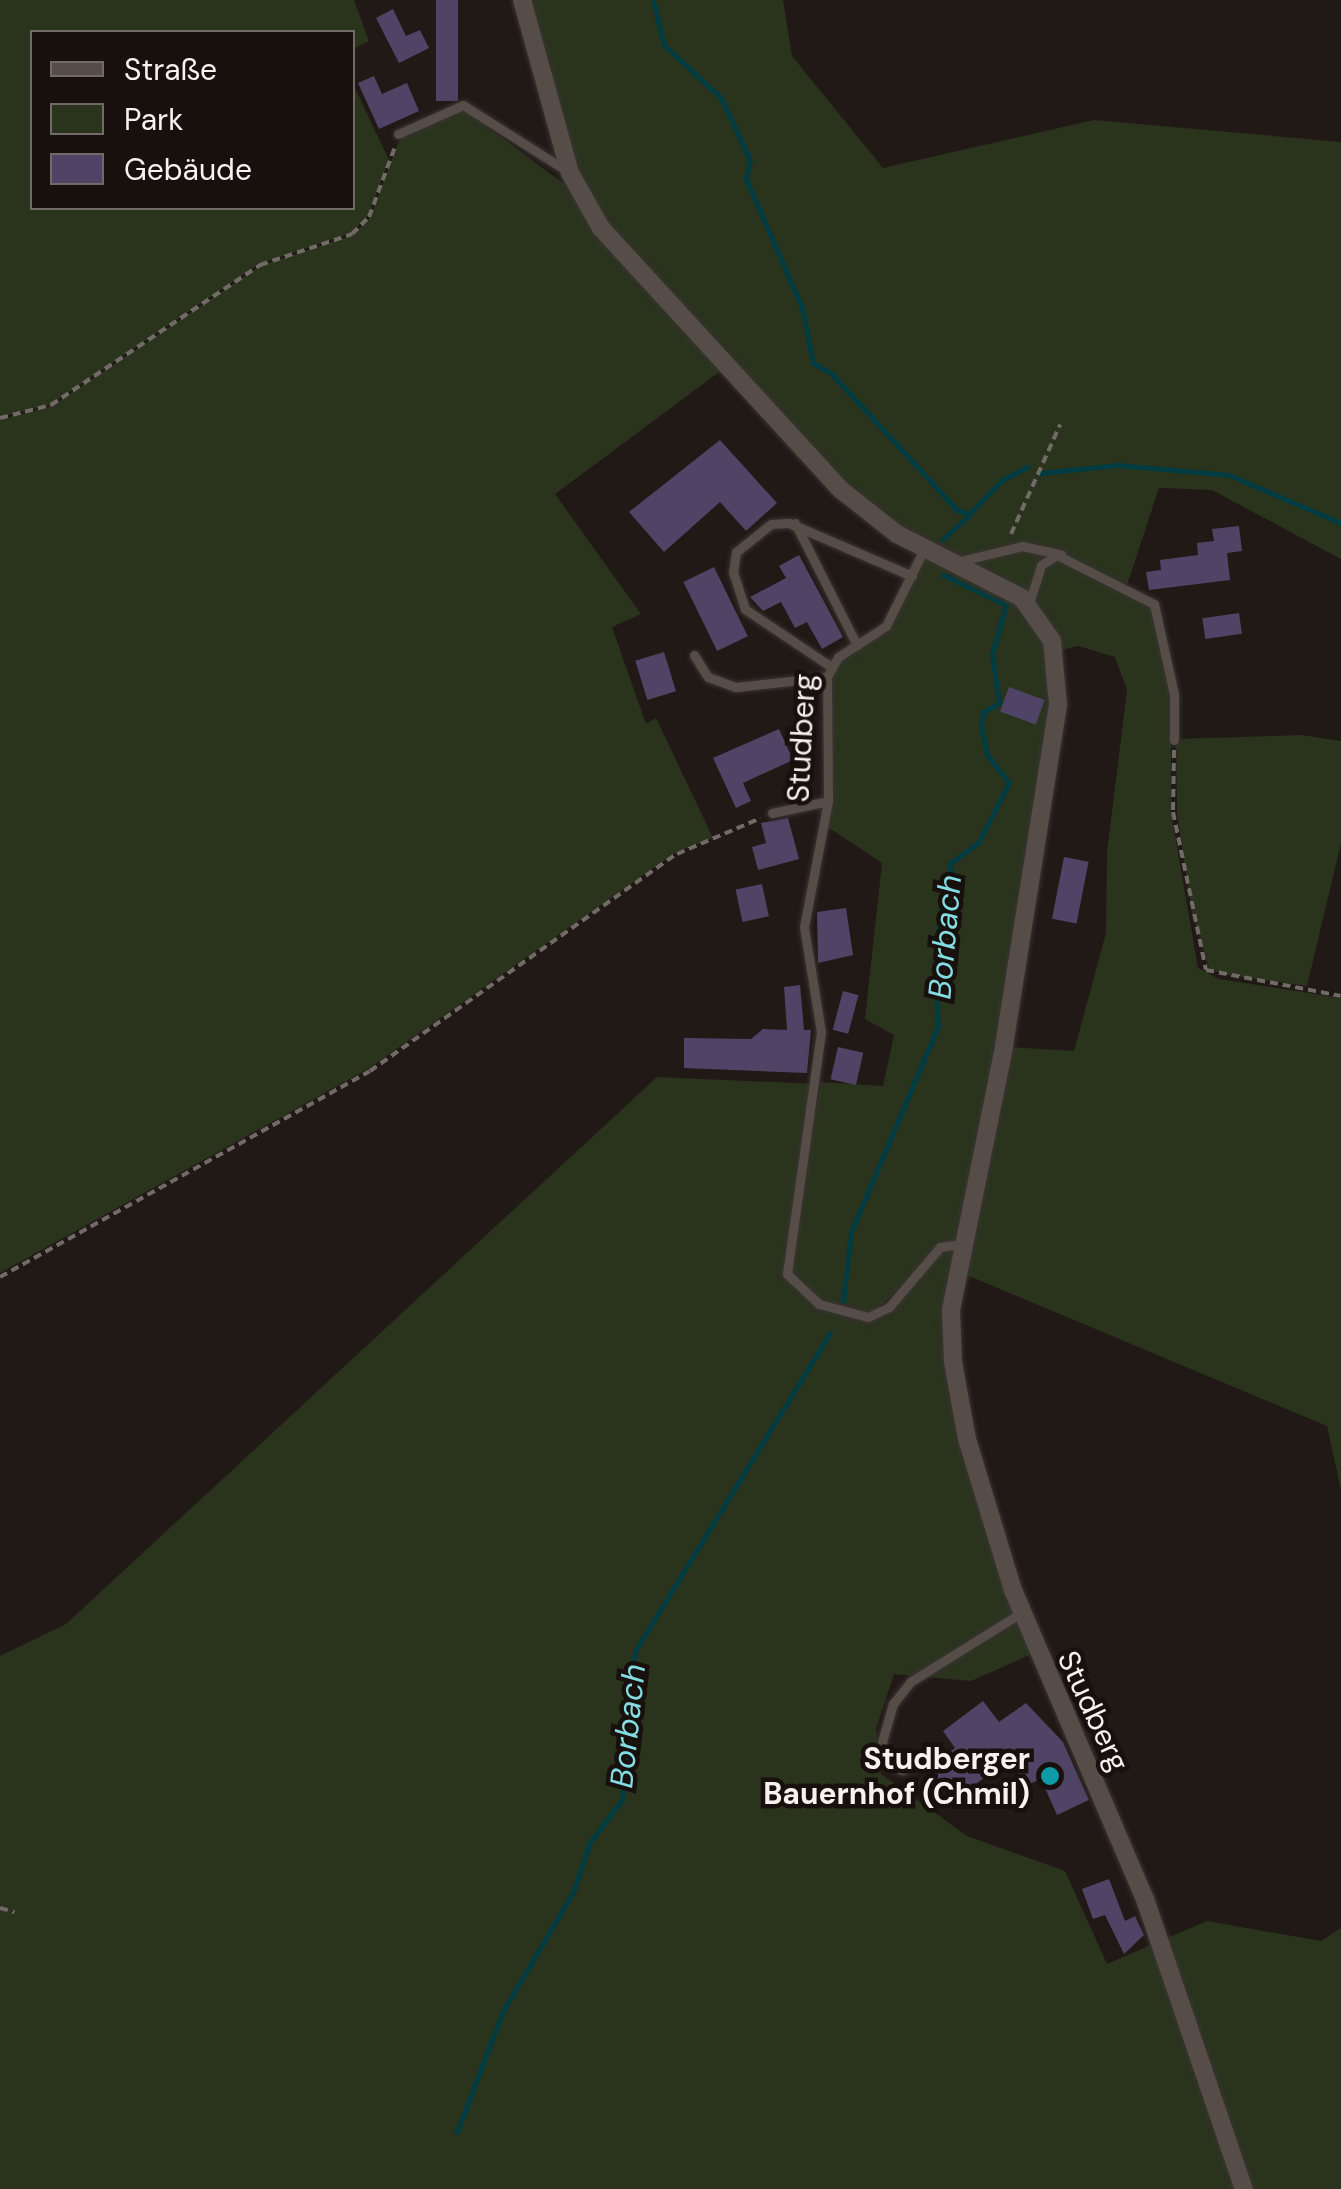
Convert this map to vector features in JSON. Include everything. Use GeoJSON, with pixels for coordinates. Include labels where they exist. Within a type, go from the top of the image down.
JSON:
{"type":"FeatureCollection","features":[{"type":"Feature","properties":{"kind":"street"},"geometry":{"type":"LineString","coordinates":[[522,0],[570,173],[601,228],[806,456],[868,513],[924,550],[1029,603]]}},
{"type":"Feature","properties":{"kind":"street","name":"Studberg"},"geometry":{"type":"LineString","coordinates":[[1029,603],[1052,641],[1058,705],[1004,1047],[962,1244],[950,1321],[959,1401],[1021,1613],[1124,1843],[1244,2189]]}},
{"type":"Feature","properties":{"kind":"lane"},"geometry":{"type":"LineString","coordinates":[[398,134],[464,105],[570,173]]}},
{"type":"Feature","properties":{"kind":"lane"},"geometry":{"type":"LineString","coordinates":[[828,671],[751,615],[736,586],[732,561],[740,547],[771,524],[795,524],[912,576]]}},
{"type":"Feature","properties":{"kind":"lane"},"geometry":{"type":"LineString","coordinates":[[795,524],[857,645]]}},
{"type":"Feature","properties":{"kind":"lane"},"geometry":{"type":"LineString","coordinates":[[954,564],[1006,548],[1037,546],[1065,556],[1154,604],[1174,694],[1174,740]]}},
{"type":"Feature","properties":{"kind":"lane","name":"Studberg"},"geometry":{"type":"LineString","coordinates":[[924,550],[886,626],[828,671],[828,800],[804,928],[820,1032],[787,1274],[831,1310],[874,1316],[940,1247],[962,1244]]}},
{"type":"Feature","properties":{"kind":"lane"},"geometry":{"type":"LineString","coordinates":[[1029,603],[1041,564],[1065,556]]}},
{"type":"Feature","properties":{"kind":"lane"},"geometry":{"type":"LineString","coordinates":[[694,655],[708,677],[736,687],[828,671]]}},
{"type":"Feature","properties":{"kind":"lane"},"geometry":{"type":"LineString","coordinates":[[772,812],[828,800]]}},
{"type":"Feature","properties":{"kind":"lane"},"geometry":{"type":"LineString","coordinates":[[927,1760],[902,1770],[886,1764],[882,1742],[893,1704],[910,1682],[1021,1613]]}},
{"type":"Feature","properties":{"kind":"path"},"geometry":{"type":"LineString","coordinates":[[0,418],[51,406],[260,265],[352,234],[369,217],[398,134]]}},
{"type":"Feature","properties":{"kind":"path"},"geometry":{"type":"LineString","coordinates":[[1006,548],[1060,425]]}},
{"type":"Feature","properties":{"kind":"path"},"geometry":{"type":"LineString","coordinates":[[1174,740],[1174,812],[1206,970],[1341,996]]}},
{"type":"Feature","properties":{"kind":"path"},"geometry":{"type":"LineString","coordinates":[[0,1277],[370,1071],[677,854],[772,812]]}},
{"type":"Feature","properties":{"kind":"path"},"geometry":{"type":"LineString","coordinates":[[0,1908],[14,1912]]}},
{"type":"Feature","properties":{"kind":"green space"},"geometry":{"type":"Polygon","coordinates":[[[0,0],[354,0],[369,41],[355,48],[355,30],[30,30],[30,210],[355,210],[355,88],[389,160],[368,216],[351,233],[259,264],[50,405],[0,417],[0,0]]]}},
{"type":"Feature","properties":{"kind":"green space"},"geometry":{"type":"Polygon","coordinates":[[[524,0],[783,0],[792,56],[883,168],[1094,120],[1341,142],[1341,559],[1212,490],[1159,488],[1127,585],[1062,553],[1050,556],[1029,599],[902,529],[843,485],[623,246],[574,170],[524,0]]]}},
{"type":"Feature","properties":{"kind":"green space"},"geometry":{"type":"Polygon","coordinates":[[[463,109],[567,186],[615,255],[722,370],[555,494],[641,614],[612,627],[646,724],[656,718],[713,838],[676,852],[368,1069],[0,1273],[0,420],[52,406],[260,266],[353,235],[370,218],[400,138],[463,109]]]}},
{"type":"Feature","properties":{"kind":"green space"},"geometry":{"type":"Polygon","coordinates":[[[925,553],[1006,591],[1054,654],[1046,773],[960,1242],[946,1242],[873,1314],[832,1308],[794,1282],[789,1267],[821,1082],[883,1086],[894,1035],[865,1019],[882,863],[826,826],[830,677],[836,663],[879,635],[925,553]]]}},
{"type":"Feature","properties":{"kind":"green space"},"geometry":{"type":"Polygon","coordinates":[[[1052,557],[1152,607],[1171,694],[1171,812],[1198,968],[1219,979],[1341,998],[1341,1490],[1327,1426],[962,1273],[1007,1047],[1074,1051],[1106,933],[1107,852],[1127,690],[1115,657],[1078,646],[1056,651],[1031,604],[1052,557]]]}},
{"type":"Feature","properties":{"kind":"green space"},"geometry":{"type":"Polygon","coordinates":[[[1301,735],[1341,741],[1341,843],[1307,986],[1222,974],[1209,968],[1192,913],[1177,813],[1176,739],[1301,735]]]}},
{"type":"Feature","properties":{"kind":"green space"},"geometry":{"type":"Polygon","coordinates":[[[657,1077],[817,1084],[785,1274],[817,1306],[858,1320],[882,1316],[934,1254],[960,1246],[944,1321],[1032,1654],[971,1681],[894,1674],[876,1729],[881,1774],[967,1836],[1065,1871],[1107,1964],[1207,1921],[1321,1941],[1341,1928],[1341,2189],[0,2189],[0,1656],[66,1624],[657,1077]]]}},
{"type":"Feature","properties":{"kind":"building"},"geometry":{"type":"Polygon","coordinates":[[[436,0],[458,0],[458,101],[436,101],[436,0]]]}},
{"type":"Feature","properties":{"kind":"building"},"geometry":{"type":"Polygon","coordinates":[[[393,9],[406,36],[420,30],[429,48],[399,63],[376,18],[393,9]]]}},
{"type":"Feature","properties":{"kind":"building"},"geometry":{"type":"Polygon","coordinates":[[[374,76],[382,94],[407,83],[419,111],[379,129],[358,83],[374,76]]]}},
{"type":"Feature","properties":{"kind":"building"},"geometry":{"type":"Polygon","coordinates":[[[720,440],[777,503],[746,531],[720,502],[664,552],[629,512],[720,440]]]}},
{"type":"Feature","properties":{"kind":"building"},"geometry":{"type":"Polygon","coordinates":[[[1239,526],[1242,551],[1227,553],[1230,580],[1149,590],[1146,572],[1161,570],[1160,560],[1198,555],[1197,543],[1214,541],[1212,529],[1239,526]]]}},
{"type":"Feature","properties":{"kind":"building"},"geometry":{"type":"Polygon","coordinates":[[[799,555],[843,637],[822,649],[807,622],[795,628],[781,602],[763,611],[750,597],[786,578],[779,566],[799,555]]]}},
{"type":"Feature","properties":{"kind":"building"},"geometry":{"type":"Polygon","coordinates":[[[714,567],[748,636],[717,651],[683,582],[714,567]]]}},
{"type":"Feature","properties":{"kind":"building"},"geometry":{"type":"Polygon","coordinates":[[[1239,613],[1242,634],[1205,639],[1202,618],[1239,613]]]}},
{"type":"Feature","properties":{"kind":"building"},"geometry":{"type":"Polygon","coordinates":[[[664,652],[676,691],[647,700],[635,661],[664,652]]]}},
{"type":"Feature","properties":{"kind":"building"},"geometry":{"type":"Polygon","coordinates":[[[1009,687],[1045,700],[1036,724],[1000,711],[1009,687]]]}},
{"type":"Feature","properties":{"kind":"building"},"geometry":{"type":"Polygon","coordinates":[[[779,729],[793,760],[743,783],[751,801],[736,808],[713,758],[779,729]]]}},
{"type":"Feature","properties":{"kind":"building"},"geometry":{"type":"Polygon","coordinates":[[[788,818],[799,859],[758,870],[752,847],[766,843],[761,823],[788,818]]]}},
{"type":"Feature","properties":{"kind":"building"},"geometry":{"type":"Polygon","coordinates":[[[1064,857],[1089,862],[1077,924],[1052,919],[1064,857]]]}},
{"type":"Feature","properties":{"kind":"building"},"geometry":{"type":"Polygon","coordinates":[[[762,884],[769,916],[742,922],[736,890],[762,884]]]}},
{"type":"Feature","properties":{"kind":"building"},"geometry":{"type":"Polygon","coordinates":[[[846,908],[853,955],[818,963],[817,912],[846,908]]]}},
{"type":"Feature","properties":{"kind":"building"},"geometry":{"type":"Polygon","coordinates":[[[800,985],[804,1030],[811,1030],[807,1073],[684,1068],[684,1038],[751,1039],[763,1029],[787,1030],[784,987],[800,985]]]}},
{"type":"Feature","properties":{"kind":"building"},"geometry":{"type":"Polygon","coordinates":[[[843,991],[858,995],[848,1034],[833,1030],[843,991]]]}},
{"type":"Feature","properties":{"kind":"building"},"geometry":{"type":"Polygon","coordinates":[[[838,1047],[863,1053],[856,1085],[831,1079],[838,1047]]]}},
{"type":"Feature","properties":{"kind":"building"},"geometry":{"type":"Polygon","coordinates":[[[983,1701],[999,1722],[1026,1703],[1063,1742],[1089,1800],[1057,1815],[1041,1779],[1025,1786],[1008,1760],[953,1801],[930,1768],[955,1748],[943,1731],[983,1701]]]}},
{"type":"Feature","properties":{"kind":"building"},"geometry":{"type":"Polygon","coordinates":[[[1109,1879],[1125,1921],[1135,1916],[1144,1935],[1124,1954],[1105,1915],[1093,1919],[1082,1889],[1109,1879]]]}},
{"type":"Feature","properties":{"kind":"waterway","name":"Borbach"},"geometry":{"type":"LineString","coordinates":[[653,0],[664,45],[721,98],[750,160],[746,179],[802,308],[813,363],[831,373],[957,510],[970,514],[943,539]]}},
{"type":"Feature","properties":{"kind":"waterway"},"geometry":{"type":"LineString","coordinates":[[1041,473],[1118,465],[1229,475],[1341,523]]}},
{"type":"Feature","properties":{"kind":"waterway"},"geometry":{"type":"LineString","coordinates":[[970,513],[1002,480],[1028,467]]}},
{"type":"Feature","properties":{"kind":"waterway","name":"Borbach"},"geometry":{"type":"LineString","coordinates":[[843,1301],[851,1232],[938,1026],[935,964],[942,894],[953,878],[949,864],[978,843],[1009,783],[987,755],[981,727],[983,712],[999,703],[992,654],[1006,605],[943,575]]}},
{"type":"Feature","properties":{"kind":"waterway","name":"Borbach"},"geometry":{"type":"LineString","coordinates":[[457,2132],[503,2011],[573,1892],[590,1842],[622,1800],[635,1651],[830,1333]]}},
{"type":"Feature","properties":{"kind":"place","name":"Studberger Bauernhof (Chmil)"},"geometry":{"type":"Point","coordinates":[1050,1776]}}]}
